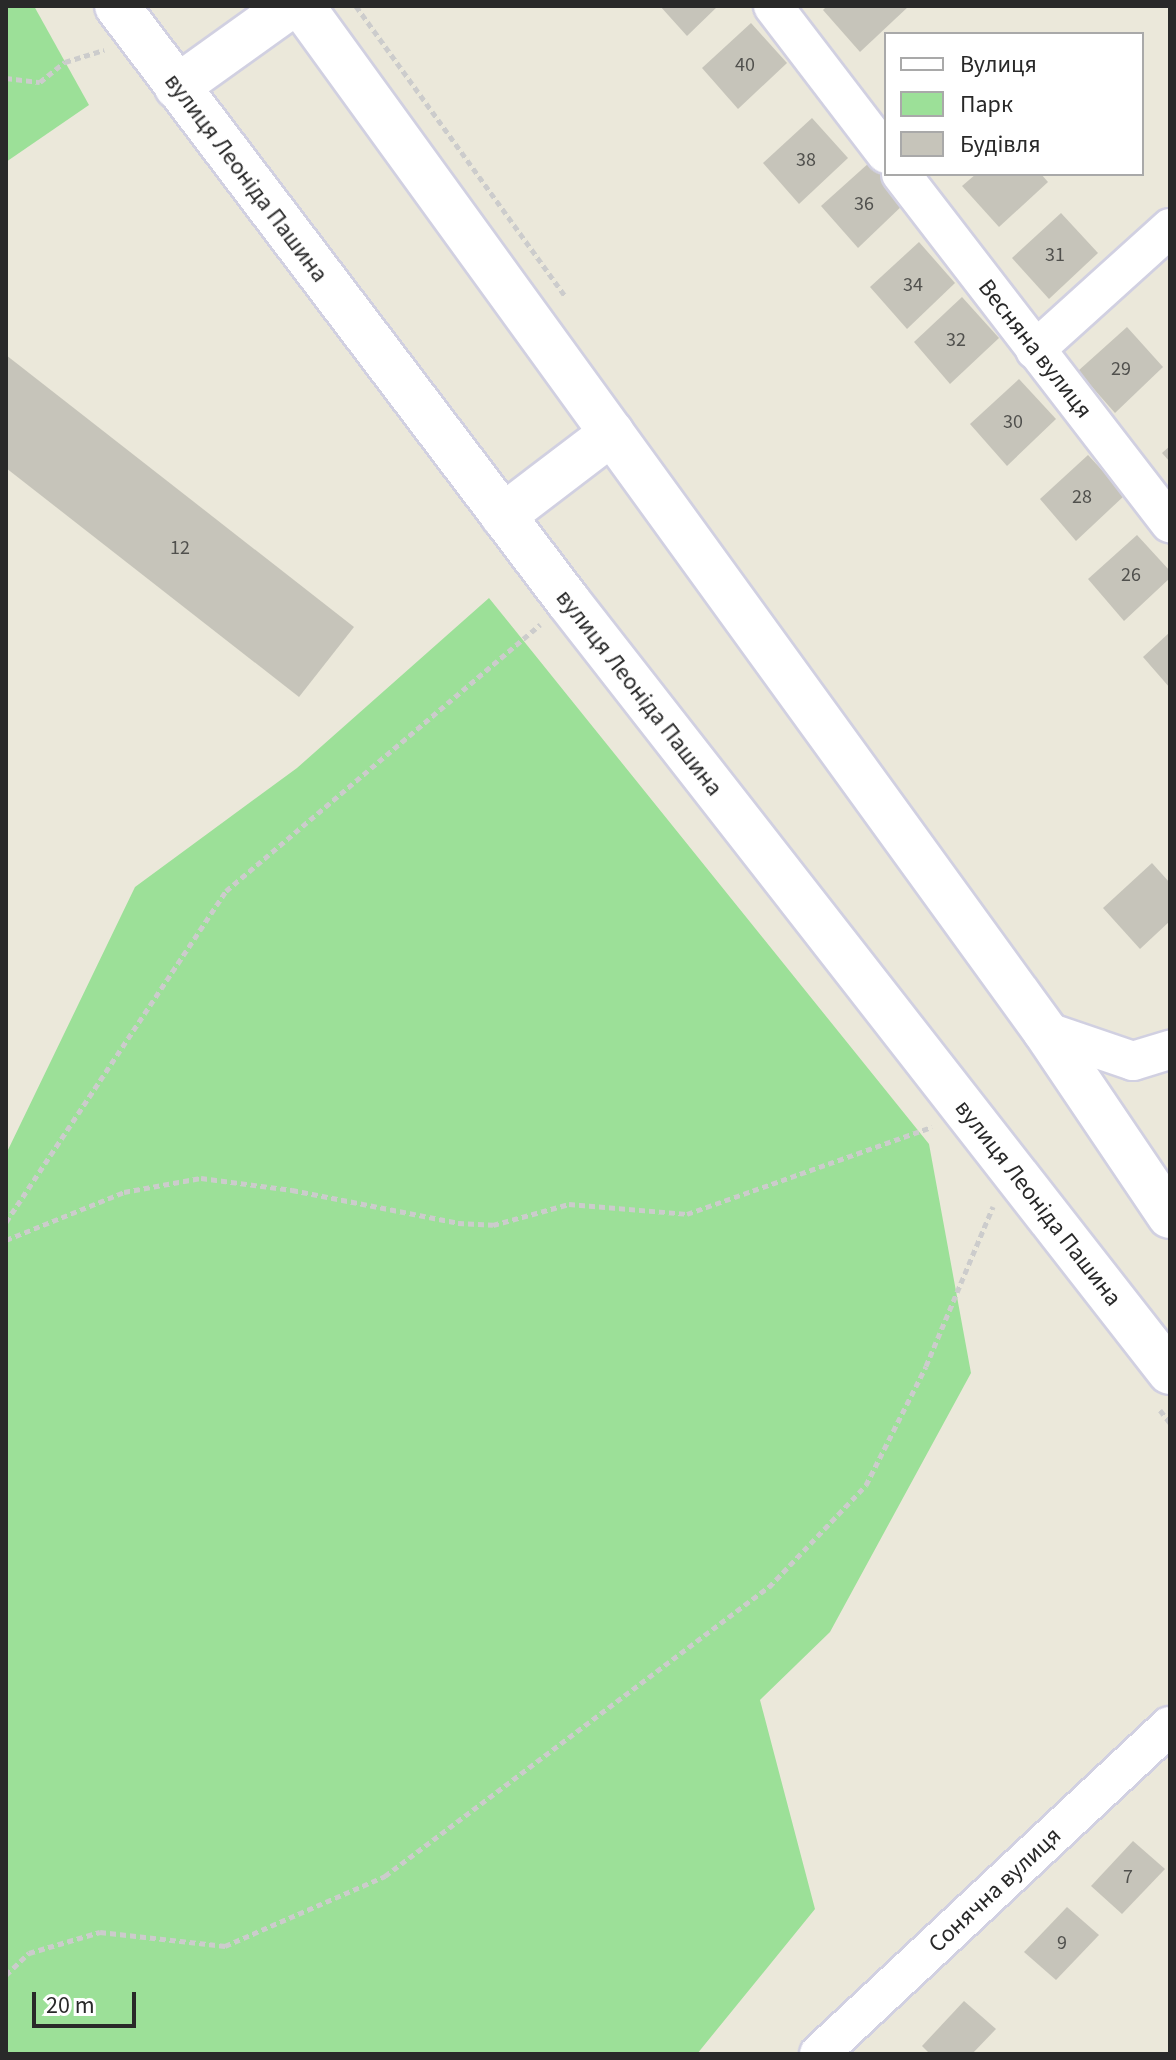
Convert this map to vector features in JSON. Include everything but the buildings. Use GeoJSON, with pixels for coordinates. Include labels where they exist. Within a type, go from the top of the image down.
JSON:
{"type":"FeatureCollection","features":[{"type":"Feature","properties":{"kind":"main road","name":"вулиця Леоніда Пашина"},"geometry":{"type":"LineString","coordinates":[[117,6],[568,601],[1170,1372]]}},
{"type":"Feature","properties":{"kind":"main road"},"geometry":{"type":"LineString","coordinates":[[177,87],[290,6]]}},
{"type":"Feature","properties":{"kind":"main road"},"geometry":{"type":"LineString","coordinates":[[302,6],[1045,1031],[1170,1216]]}},
{"type":"Feature","properties":{"kind":"main road"},"geometry":{"type":"LineString","coordinates":[[503,516],[612,433]]}},
{"type":"Feature","properties":{"kind":"street"},"geometry":{"type":"LineString","coordinates":[[773,6],[884,151]]}},
{"type":"Feature","properties":{"kind":"street","name":"Весняна вулиця"},"geometry":{"type":"LineString","coordinates":[[903,176],[1170,523]]}},
{"type":"Feature","properties":{"kind":"street"},"geometry":{"type":"LineString","coordinates":[[1035,350],[1170,228]]}},
{"type":"Feature","properties":{"kind":"street"},"geometry":{"type":"LineString","coordinates":[[1045,1031],[1133,1061],[1170,1050]]}},
{"type":"Feature","properties":{"kind":"street","name":"Сонячна вулиця"},"geometry":{"type":"LineString","coordinates":[[819,2054],[1170,1726]]}},
{"type":"Feature","properties":{"kind":"path"},"geometry":{"type":"LineString","coordinates":[[6,78],[40,82],[65,62],[108,48]]}},
{"type":"Feature","properties":{"kind":"path"},"geometry":{"type":"LineString","coordinates":[[6,1222],[226,891],[568,601]]}},
{"type":"Feature","properties":{"kind":"path"},"geometry":{"type":"LineString","coordinates":[[6,1240],[124,1192],[201,1178],[292,1190],[458,1223],[493,1225],[569,1204],[687,1214],[935,1125]]}},
{"type":"Feature","properties":{"kind":"path"},"geometry":{"type":"LineString","coordinates":[[6,1975],[29,1953],[100,1932],[225,1946],[385,1876],[769,1587],[866,1485],[926,1366],[994,1203]]}},
{"type":"Feature","properties":{"kind":"green space"},"geometry":{"type":"Polygon","coordinates":[[[6,6],[34,6],[89,105],[6,162],[6,6]]]}},
{"type":"Feature","properties":{"kind":"green space"},"geometry":{"type":"Polygon","coordinates":[[[489,598],[929,1144],[971,1373],[830,1632],[760,1700],[815,1909],[697,2054],[6,2054],[6,1154],[135,887],[297,768],[489,598]]]}}]}
